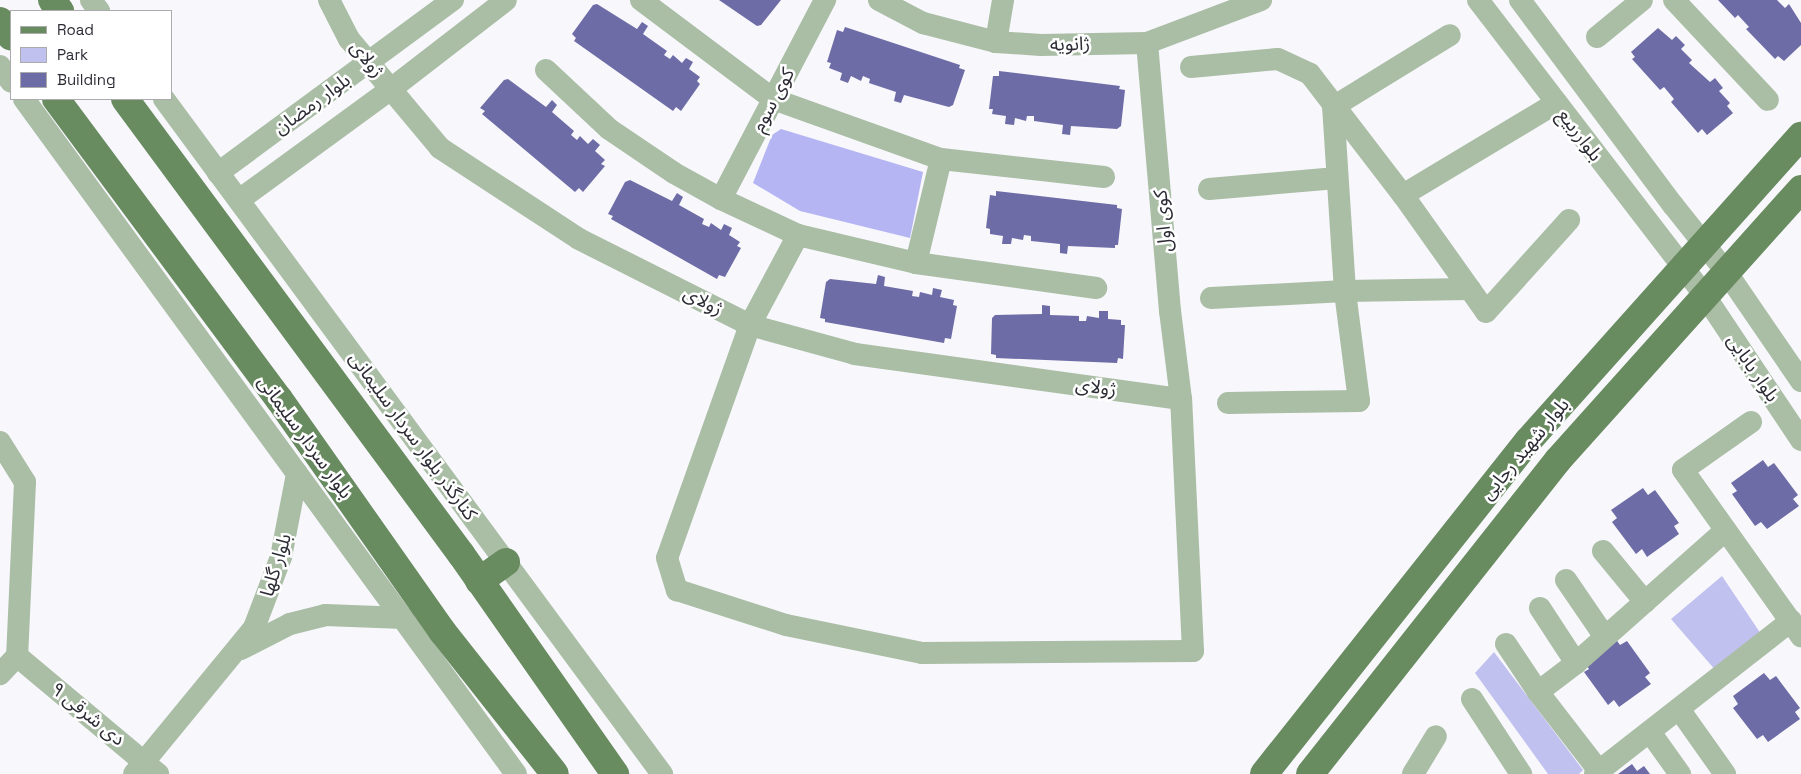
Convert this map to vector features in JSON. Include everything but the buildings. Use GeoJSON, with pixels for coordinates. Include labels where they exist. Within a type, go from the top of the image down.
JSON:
{"type":"FeatureCollection","features":[{"type":"Feature","properties":{"kind":"main road"},"geometry":{"type":"LineString","coordinates":[[0,21],[10,36]]}},
{"type":"Feature","properties":{"kind":"main road","name":"بلوار سردار سلیمانی"},"geometry":{"type":"LineString","coordinates":[[57,100],[194,286],[442,631],[555,774]]}},
{"type":"Feature","properties":{"kind":"main road"},"geometry":{"type":"LineString","coordinates":[[126,100],[479,581],[615,774]]}},
{"type":"Feature","properties":{"kind":"main road","name":"بلوار شهید رجایی"},"geometry":{"type":"LineString","coordinates":[[1264,774],[1529,440],[1801,136]]}},
{"type":"Feature","properties":{"kind":"main road","name":"بلوار شهید رجایی"},"geometry":{"type":"LineString","coordinates":[[1310,774],[1558,460],[1801,188]]}},
{"type":"Feature","properties":{"kind":"main road"},"geometry":{"type":"LineString","coordinates":[[479,581],[506,562]]}},
{"type":"Feature","properties":{"kind":"street","name":"ژولای"},"geometry":{"type":"LineString","coordinates":[[329,0],[349,39],[449,154],[579,239],[750,325],[855,354],[1181,399]]}},
{"type":"Feature","properties":{"kind":"street","name":"بلوار رمضان"},"geometry":{"type":"LineString","coordinates":[[218,173],[453,0]]}},
{"type":"Feature","properties":{"kind":"street"},"geometry":{"type":"LineString","coordinates":[[239,200],[391,89],[506,0]]}},
{"type":"Feature","properties":{"kind":"street"},"geometry":{"type":"LineString","coordinates":[[641,0],[773,99],[941,158],[1104,177]]}},
{"type":"Feature","properties":{"kind":"street","name":"کوی سوم"},"geometry":{"type":"LineString","coordinates":[[721,200],[825,0]]}},
{"type":"Feature","properties":{"kind":"street","name":"ژانویه"},"geometry":{"type":"LineString","coordinates":[[879,0],[923,23],[996,42],[1041,45],[1147,43],[1261,0]]}},
{"type":"Feature","properties":{"kind":"street"},"geometry":{"type":"LineString","coordinates":[[996,42],[1004,0]]}},
{"type":"Feature","properties":{"kind":"street","name":"بلوارربیع"},"geometry":{"type":"LineString","coordinates":[[1478,0],[1682,269]]}},
{"type":"Feature","properties":{"kind":"street","name":"بلوارربیع"},"geometry":{"type":"LineString","coordinates":[[1520,0],[1703,245]]}},
{"type":"Feature","properties":{"kind":"street"},"geometry":{"type":"LineString","coordinates":[[1596,37],[1642,0]]}},
{"type":"Feature","properties":{"kind":"street"},"geometry":{"type":"LineString","coordinates":[[1674,0],[1768,100]]}},
{"type":"Feature","properties":{"kind":"street"},"geometry":{"type":"LineString","coordinates":[[1333,107],[1450,35]]}},
{"type":"Feature","properties":{"kind":"street","name":"کوی اول"},"geometry":{"type":"LineString","coordinates":[[750,325],[667,558],[677,590],[786,626],[922,653],[1194,651],[1181,399],[1170,311],[1147,43]]}},
{"type":"Feature","properties":{"kind":"street"},"geometry":{"type":"LineString","coordinates":[[1191,67],[1278,59],[1310,74],[1333,107],[1403,195],[1486,312],[1569,220]]}},
{"type":"Feature","properties":{"kind":"street"},"geometry":{"type":"LineString","coordinates":[[0,66],[10,81]]}},
{"type":"Feature","properties":{"kind":"street"},"geometry":{"type":"LineString","coordinates":[[546,70],[609,129],[721,200],[798,235],[916,263],[1096,288]]}},
{"type":"Feature","properties":{"kind":"street"},"geometry":{"type":"LineString","coordinates":[[25,100],[144,261],[516,774]]}},
{"type":"Feature","properties":{"kind":"street","name":"کنارگذر بلوار سردار سلیمانی"},"geometry":{"type":"LineString","coordinates":[[165,100],[662,774]]}},
{"type":"Feature","properties":{"kind":"street"},"geometry":{"type":"LineString","coordinates":[[1403,195],[1556,103]]}},
{"type":"Feature","properties":{"kind":"street"},"geometry":{"type":"LineString","coordinates":[[1228,403],[1358,401],[1345,291],[1333,107]]}},
{"type":"Feature","properties":{"kind":"street"},"geometry":{"type":"LineString","coordinates":[[916,263],[941,158]]}},
{"type":"Feature","properties":{"kind":"street"},"geometry":{"type":"LineString","coordinates":[[1209,188],[1337,178]]}},
{"type":"Feature","properties":{"kind":"street"},"geometry":{"type":"LineString","coordinates":[[1647,224],[1666,223],[1673,212],[1673,206]]}},
{"type":"Feature","properties":{"kind":"street"},"geometry":{"type":"LineString","coordinates":[[750,325],[798,235]]}},
{"type":"Feature","properties":{"kind":"street","name":"بلوار بابایی"},"geometry":{"type":"LineString","coordinates":[[1703,245],[1727,273],[1801,381]]}},
{"type":"Feature","properties":{"kind":"street"},"geometry":{"type":"LineString","coordinates":[[144,261],[194,286],[198,338]]}},
{"type":"Feature","properties":{"kind":"street","name":"بلوار بابایی"},"geometry":{"type":"LineString","coordinates":[[1682,269],[1705,296],[1801,440]]}},
{"type":"Feature","properties":{"kind":"street"},"geometry":{"type":"LineString","coordinates":[[1211,298],[1345,291],[1470,289]]}},
{"type":"Feature","properties":{"kind":"street"},"geometry":{"type":"LineString","coordinates":[[1736,343],[1738,332],[1744,327],[1762,324]]}},
{"type":"Feature","properties":{"kind":"street"},"geometry":{"type":"LineString","coordinates":[[1506,644],[1538,692],[1597,772],[1679,710],[1796,629],[1683,470],[1751,422]]}},
{"type":"Feature","properties":{"kind":"street"},"geometry":{"type":"LineString","coordinates":[[0,442],[25,482],[17,656],[0,674]]}},
{"type":"Feature","properties":{"kind":"street","name":"بلوار گلها"},"geometry":{"type":"LineString","coordinates":[[146,770],[254,628],[278,567],[292,514],[297,474]]}},
{"type":"Feature","properties":{"kind":"street"},"geometry":{"type":"LineString","coordinates":[[1538,692],[1576,663],[1726,530]]}},
{"type":"Feature","properties":{"kind":"street"},"geometry":{"type":"LineString","coordinates":[[1603,551],[1645,602]]}},
{"type":"Feature","properties":{"kind":"street"},"geometry":{"type":"LineString","coordinates":[[1566,580],[1605,637]]}},
{"type":"Feature","properties":{"kind":"street"},"geometry":{"type":"LineString","coordinates":[[1540,608],[1576,663]]}},
{"type":"Feature","properties":{"kind":"street","name":"بلوار گلها"},"geometry":{"type":"LineString","coordinates":[[238,651],[290,624],[325,615],[404,618]]}},
{"type":"Feature","properties":{"kind":"street","name":"۹ دی شرقی"},"geometry":{"type":"LineString","coordinates":[[17,656],[146,770]]}},
{"type":"Feature","properties":{"kind":"street"},"geometry":{"type":"LineString","coordinates":[[1472,699],[1521,774]]}},
{"type":"Feature","properties":{"kind":"street"},"geometry":{"type":"LineString","coordinates":[[1679,710],[1725,774]]}},
{"type":"Feature","properties":{"kind":"street"},"geometry":{"type":"LineString","coordinates":[[1650,732],[1680,774]]}},
{"type":"Feature","properties":{"kind":"street"},"geometry":{"type":"LineString","coordinates":[[1413,774],[1436,736]]}},
{"type":"Feature","properties":{"kind":"green space"},"geometry":{"type":"Polygon","coordinates":[[[1722,576],[1761,634],[1717,672],[1671,619],[1722,576]]]}},
{"type":"Feature","properties":{"kind":"green space"},"geometry":{"type":"Polygon","coordinates":[[[1494,652],[1583,770],[1579,774],[1548,774],[1475,673],[1494,652]]]}},
{"type":"Feature","properties":{"kind":"shaded area"},"geometry":{"type":"Polygon","coordinates":[[[781,129],[923,172],[910,238],[800,211],[753,183],[772,135],[781,129]]]}}]}
